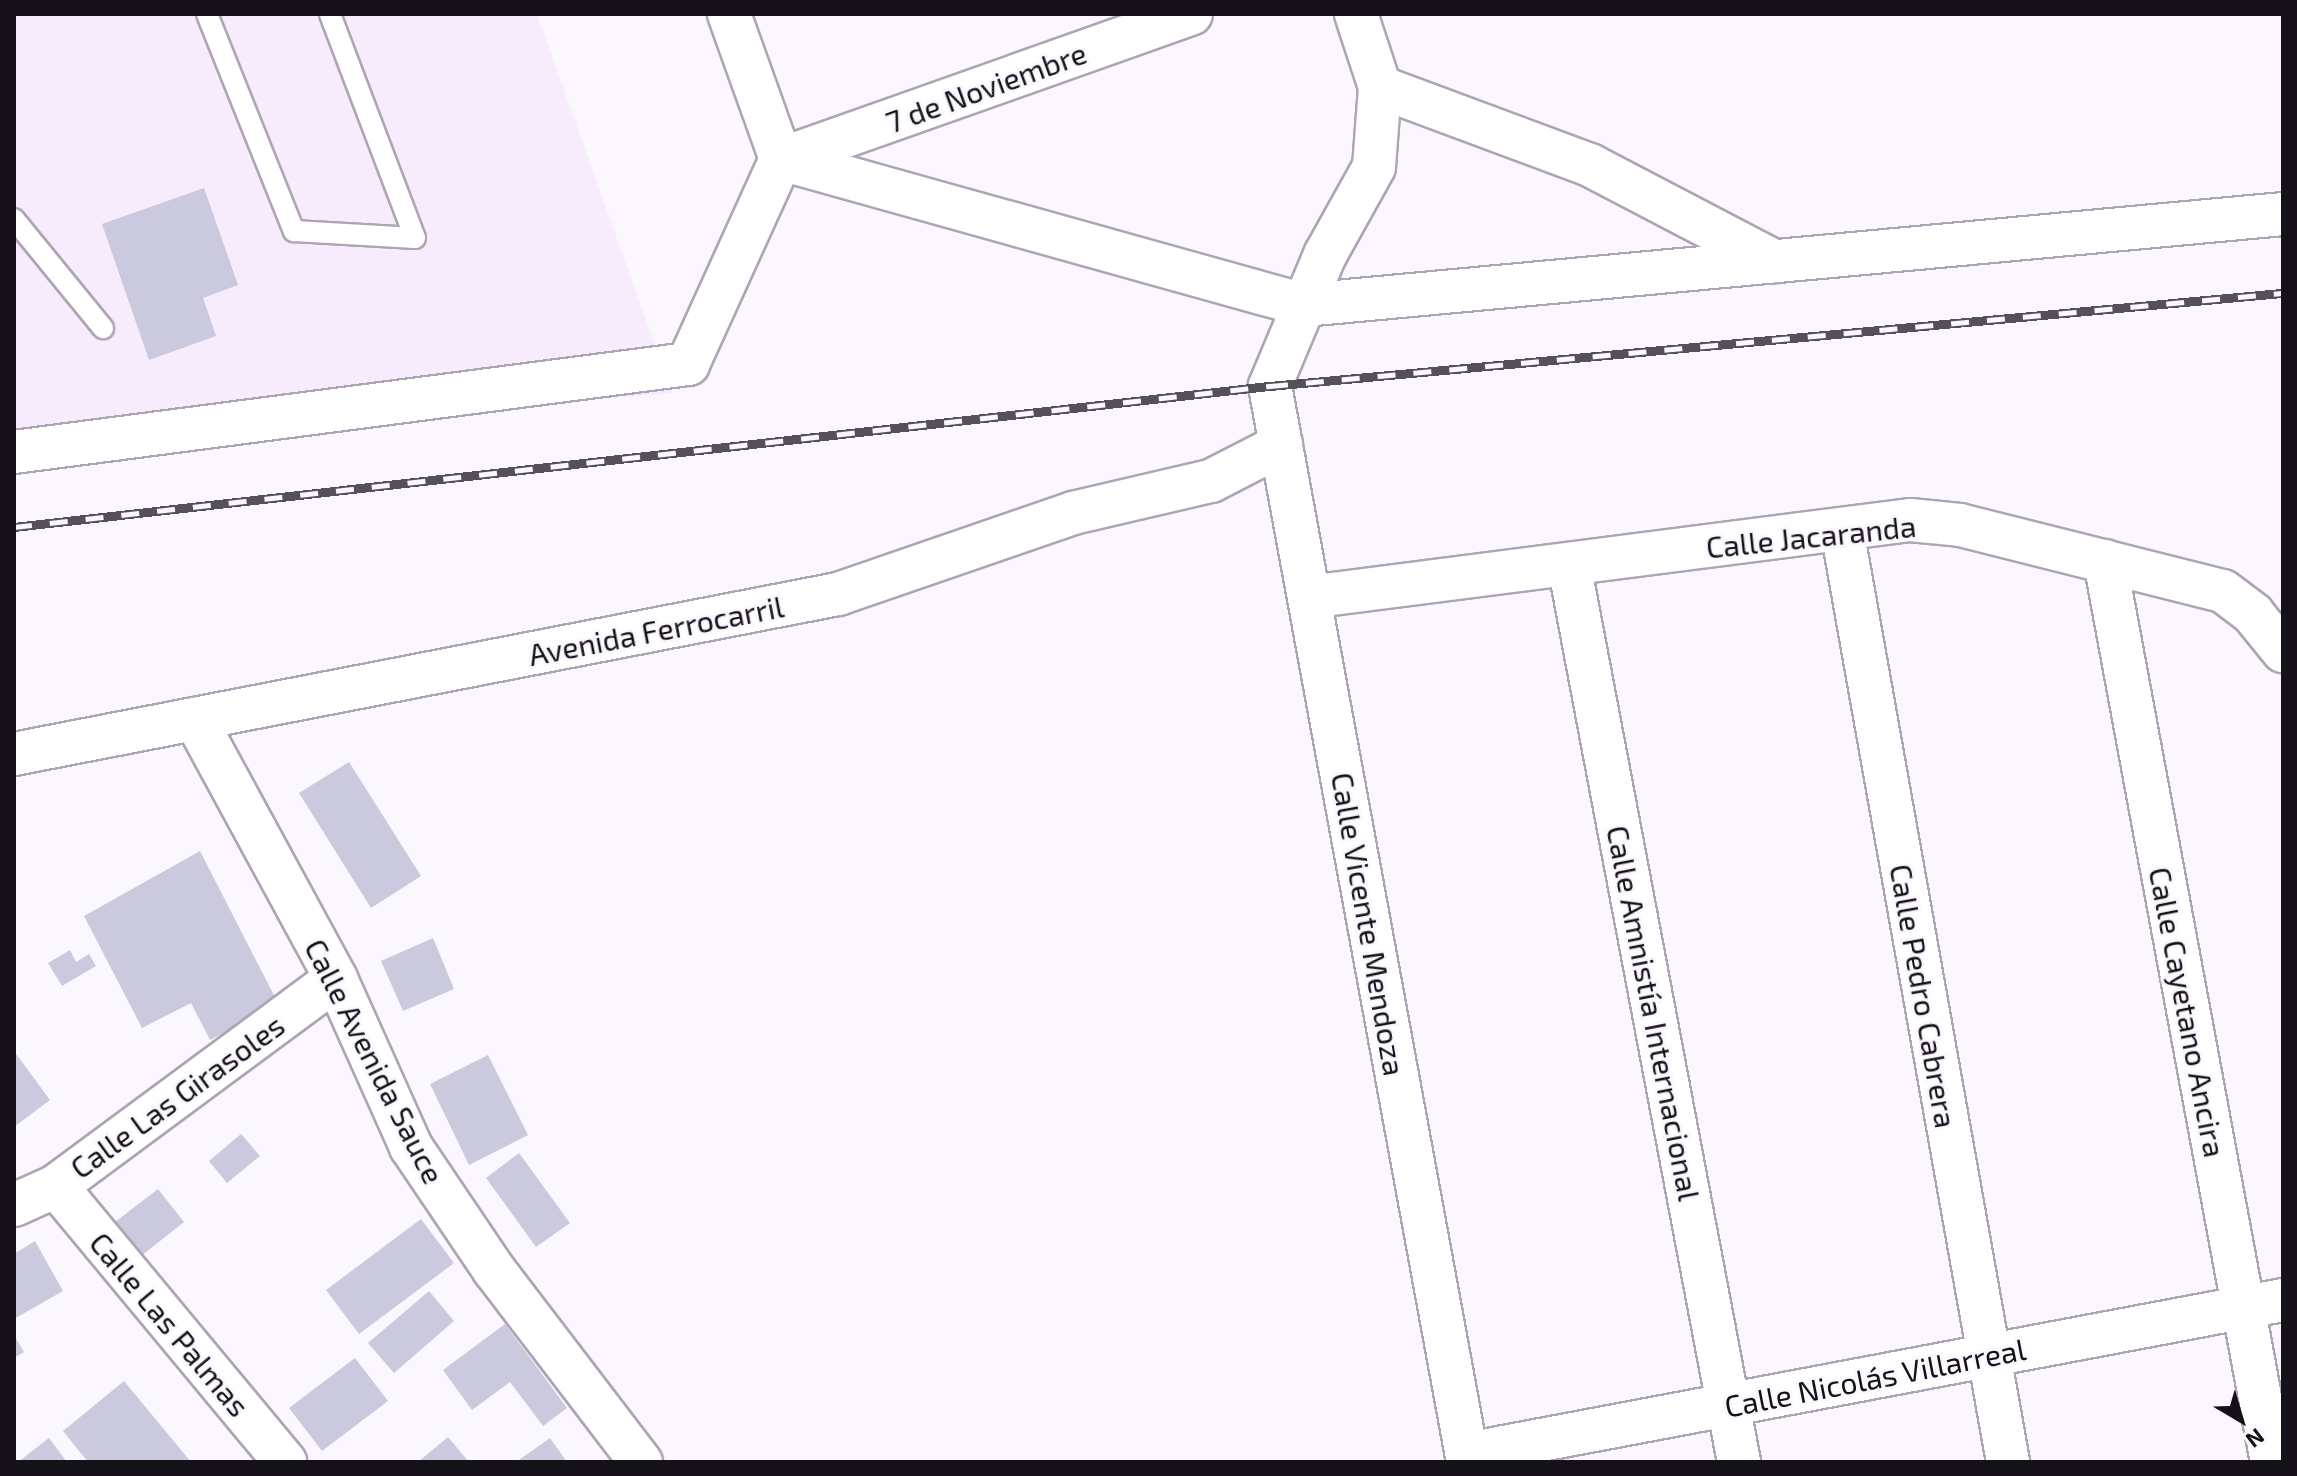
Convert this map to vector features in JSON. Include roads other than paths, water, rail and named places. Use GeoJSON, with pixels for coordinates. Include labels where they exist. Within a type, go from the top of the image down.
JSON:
{"type":"FeatureCollection","features":[{"type":"Feature","properties":{"kind":"street"},"geometry":{"type":"LineString","coordinates":[[14,452],[688,364],[781,159],[729,14]]}},
{"type":"Feature","properties":{"kind":"street","name":"7 de Noviembre"},"geometry":{"type":"LineString","coordinates":[[781,159],[1191,14]]}},
{"type":"Feature","properties":{"kind":"street"},"geometry":{"type":"LineString","coordinates":[[1304,305],[1325,255],[1374,167],[1380,87],[1356,14]]}},
{"type":"Feature","properties":{"kind":"street"},"geometry":{"type":"LineString","coordinates":[[1380,87],[1590,165],[1774,261]]}},
{"type":"Feature","properties":{"kind":"street"},"geometry":{"type":"LineString","coordinates":[[781,159],[1304,305],[2283,214]]}},
{"type":"Feature","properties":{"kind":"street","name":"Calle Vicente Mendoza"},"geometry":{"type":"LineString","coordinates":[[1304,305],[1270,386],[1468,1458]]}},
{"type":"Feature","properties":{"kind":"street","name":"Avenida Ferrocarril"},"geometry":{"type":"LineString","coordinates":[[14,754],[838,594],[1073,513],[1211,481],[1281,445]]}},
{"type":"Feature","properties":{"kind":"street","name":"Calle Jacaranda"},"geometry":{"type":"LineString","coordinates":[[1309,597],[1910,520],[1960,525],[2223,591],[2253,614],[2283,651]]}},
{"type":"Feature","properties":{"kind":"street","name":"Calle Pedro Cabrera"},"geometry":{"type":"LineString","coordinates":[[1842,530],[2008,1462]]}},
{"type":"Feature","properties":{"kind":"street","name":"Calle Cayetano Ancira"},"geometry":{"type":"LineString","coordinates":[[2105,561],[2263,1304],[2272,1462]]}},
{"type":"Feature","properties":{"kind":"street","name":"Calle Amnistía Internacional"},"geometry":{"type":"LineString","coordinates":[[1569,564],[1739,1462]]}},
{"type":"Feature","properties":{"kind":"street","name":"Calle Avenida Sauce"},"geometry":{"type":"LineString","coordinates":[[195,719],[336,979],[411,1147],[452,1212],[641,1462]]}},
{"type":"Feature","properties":{"kind":"street","name":"Calle Las Girasoles"},"geometry":{"type":"LineString","coordinates":[[14,1205],[56,1186],[336,979]]}},
{"type":"Feature","properties":{"kind":"street","name":"Calle Las Palmas"},"geometry":{"type":"LineString","coordinates":[[56,1186],[285,1462]]}},
{"type":"Feature","properties":{"kind":"street","name":"Calle Nicolás Villarreal"},"geometry":{"type":"LineString","coordinates":[[1468,1458],[1728,1405],[2263,1304]]}},
{"type":"Feature","properties":{"kind":"lane"},"geometry":{"type":"LineString","coordinates":[[207,14],[294,231],[415,238],[330,14]]}},
{"type":"Feature","properties":{"kind":"lane"},"geometry":{"type":"LineString","coordinates":[[14,219],[103,328]]}},
{"type":"Feature","properties":{"kind":"railway"},"geometry":{"type":"LineString","coordinates":[[14,527],[1270,386],[2283,293]]}}]}
